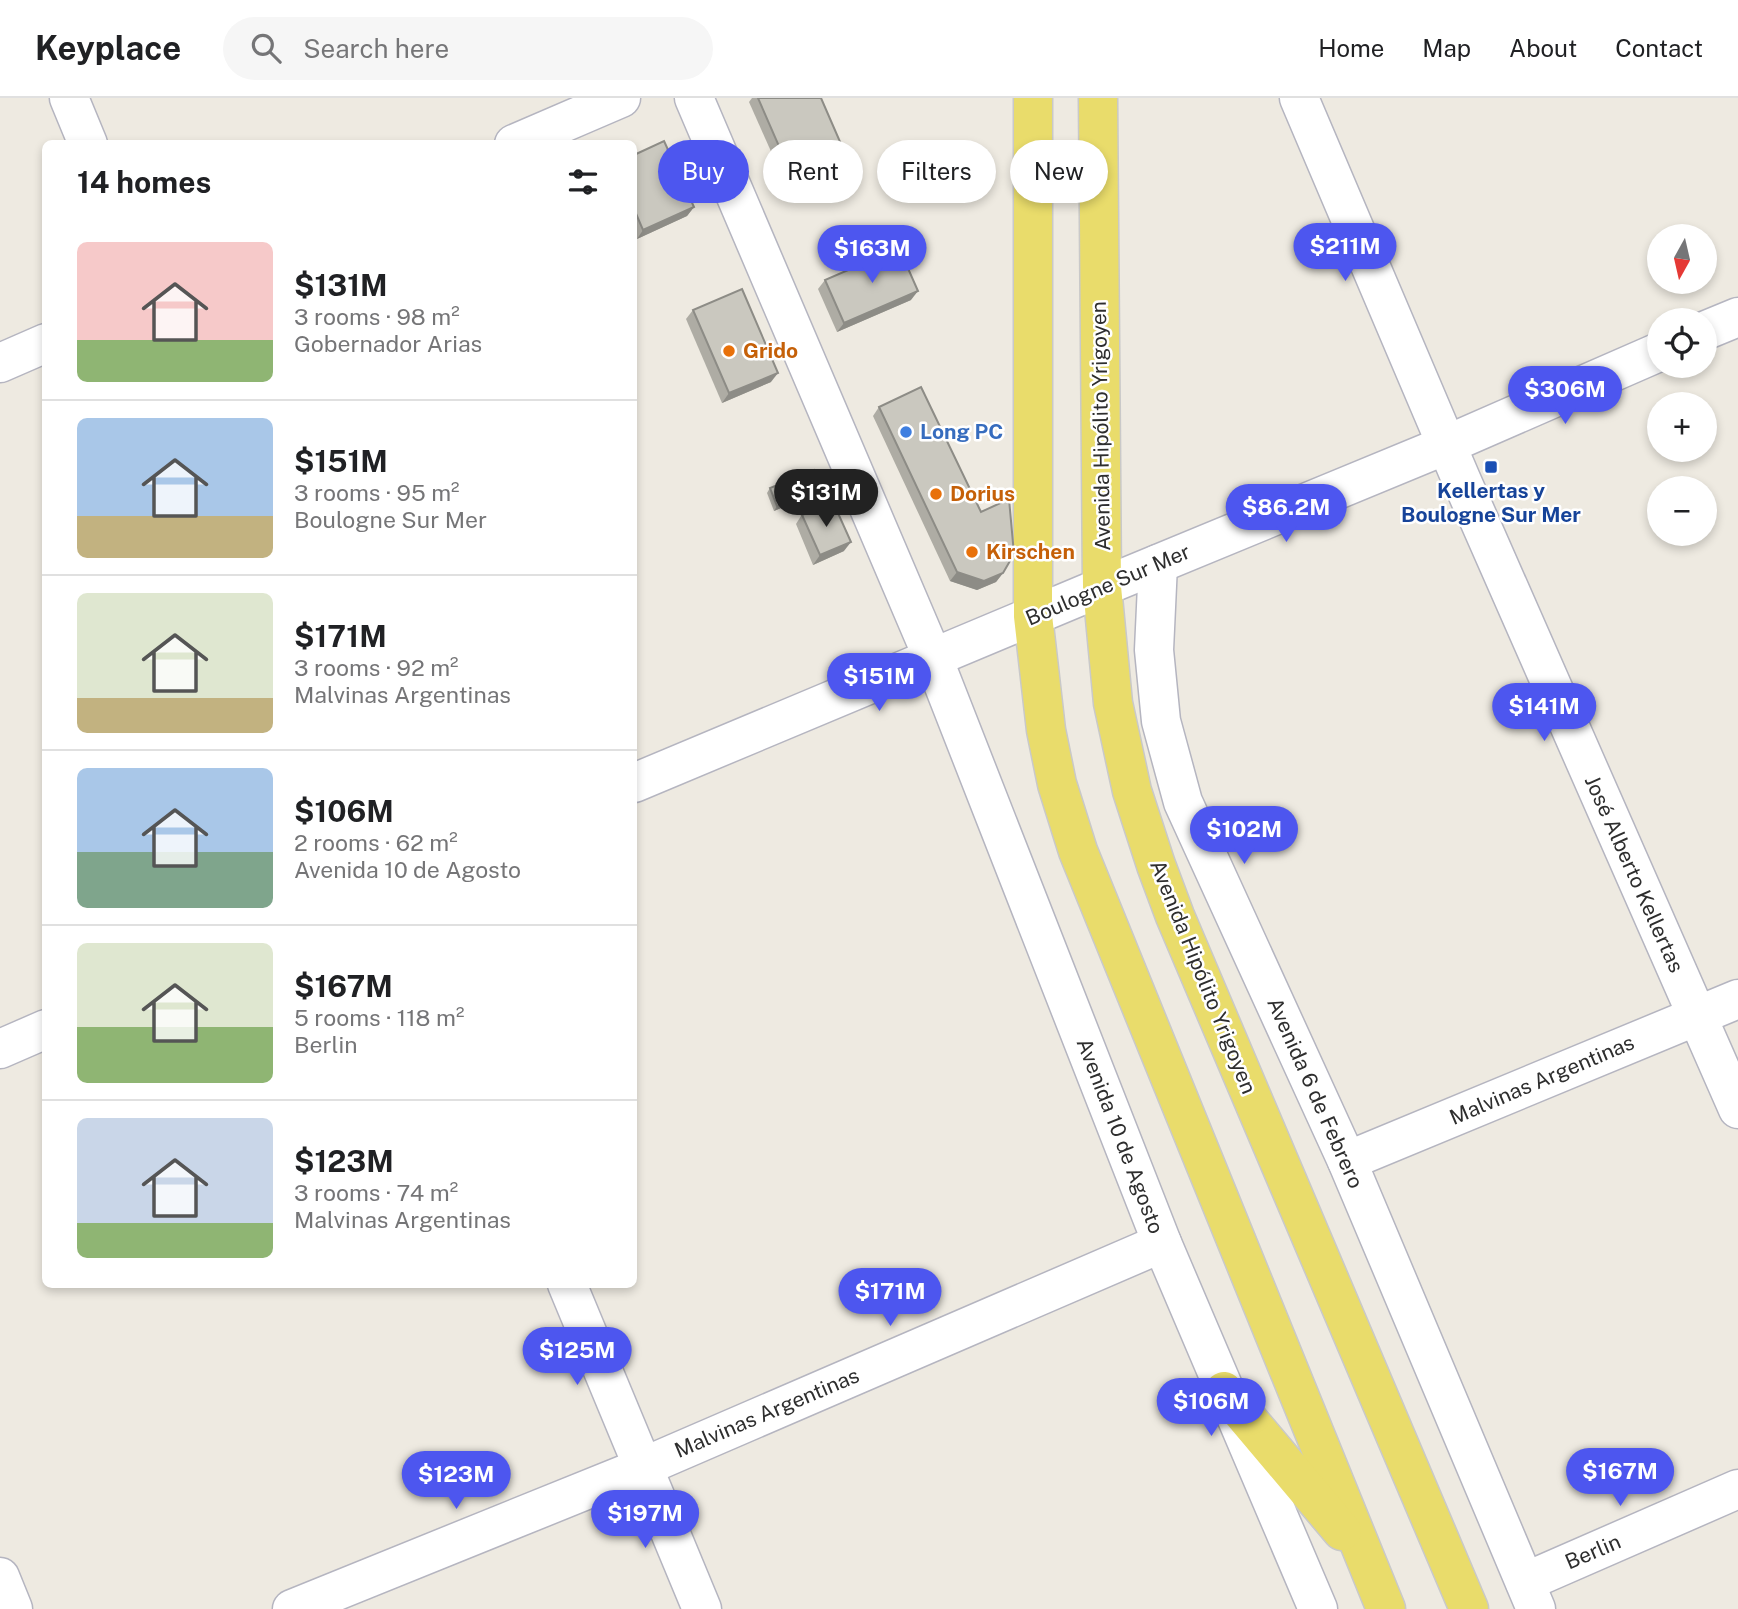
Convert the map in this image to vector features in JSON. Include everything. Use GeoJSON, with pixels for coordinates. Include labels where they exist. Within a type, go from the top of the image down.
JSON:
{"type":"FeatureCollection","features":[{"type":"Feature","properties":{"kind":"main road"},"geometry":{"type":"LineString","coordinates":[[1033,98],[1032,617],[1046,730],[1054,770],[1078,851],[1386,1609]]}},
{"type":"Feature","properties":{"kind":"main road","name":"Avenida Hipólito Yrigoyen"},"geometry":{"type":"LineString","coordinates":[[1098,98],[1102,587],[1113,703],[1132,791],[1156,865],[1469,1609]]}},
{"type":"Feature","properties":{"kind":"main road"},"geometry":{"type":"LineString","coordinates":[[1224,1391],[1364,1558]]}},
{"type":"Feature","properties":{"kind":"main road"},"geometry":{"type":"LineString","coordinates":[[1453,1570],[1493,1609]]}},
{"type":"Feature","properties":{"kind":"street"},"geometry":{"type":"LineString","coordinates":[[69,98],[86,140]]}},
{"type":"Feature","properties":{"kind":"street"},"geometry":{"type":"LineString","coordinates":[[523,140],[621,98]]}},
{"type":"Feature","properties":{"kind":"street","name":"Avenida 10 de Agosto"},"geometry":{"type":"LineString","coordinates":[[694,98],[933,658],[1162,1243],[1318,1609]]}},
{"type":"Feature","properties":{"kind":"street","name":"José Alberto Kellertas"},"geometry":{"type":"LineString","coordinates":[[1299,98],[1446,445],[1738,1109]]}},
{"type":"Feature","properties":{"kind":"street"},"geometry":{"type":"LineString","coordinates":[[1717,326],[1738,317]]}},
{"type":"Feature","properties":{"kind":"street"},"geometry":{"type":"LineString","coordinates":[[0,363],[42,345]]}},
{"type":"Feature","properties":{"kind":"street","name":"Boulogne Sur Mer"},"geometry":{"type":"LineString","coordinates":[[637,782],[1446,445],[1647,357]]}},
{"type":"Feature","properties":{"kind":"street","name":"Avenida 6 de Febrero"},"geometry":{"type":"LineString","coordinates":[[1158,564],[1154,650],[1161,721],[1182,802],[1347,1161],[1531,1595]]}},
{"type":"Feature","properties":{"kind":"street","name":"Malvinas Argentinas"},"geometry":{"type":"LineString","coordinates":[[1347,1161],[1738,999]]}},
{"type":"Feature","properties":{"kind":"street"},"geometry":{"type":"LineString","coordinates":[[0,1049],[42,1032]]}},
{"type":"Feature","properties":{"kind":"street","name":"Malvinas Argentinas"},"geometry":{"type":"LineString","coordinates":[[292,1609],[643,1467],[1162,1243]]}},
{"type":"Feature","properties":{"kind":"street"},"geometry":{"type":"LineString","coordinates":[[569,1288],[702,1609]]}},
{"type":"Feature","properties":{"kind":"street","name":"Berlin"},"geometry":{"type":"LineString","coordinates":[[1531,1595],[1738,1489]]}},
{"type":"Feature","properties":{"kind":"street"},"geometry":{"type":"LineString","coordinates":[[0,1577],[13,1609]]}},
{"type":"Feature","properties":{"kind":"building"},"geometry":{"type":"Polygon","coordinates":[[[758,98],[821,98],[839,140],[776,140],[758,98]]]}},
{"type":"Feature","properties":{"kind":"building"},"geometry":{"type":"Polygon","coordinates":[[[658,144],[658,203],[692,203],[694,207],[643,230],[637,216],[637,154],[658,144]]]}},
{"type":"Feature","properties":{"kind":"building"},"geometry":{"type":"Polygon","coordinates":[[[899,248],[918,291],[844,323],[825,280],[899,248]]]}},
{"type":"Feature","properties":{"kind":"building","name":"Grido"},"geometry":{"type":"Polygon","coordinates":[[[742,289],[778,373],[729,393],[693,310],[742,289]]]}},
{"type":"Feature","properties":{"kind":"building"},"geometry":{"type":"Polygon","coordinates":[[[921,387],[981,512],[1009,499],[1014,554],[1003,573],[984,581],[957,572],[879,407],[921,387]]]}},
{"type":"Feature","properties":{"kind":"building"},"geometry":{"type":"Polygon","coordinates":[[[814,470],[828,504],[805,514],[798,498],[777,506],[770,488],[814,470]]]}},
{"type":"Feature","properties":{"kind":"building"},"geometry":{"type":"Polygon","coordinates":[[[833,502],[851,542],[820,555],[802,515],[833,502]]]}},
{"type":"Feature","properties":{"kind":"place","name":"Grido"},"geometry":{"type":"Point","coordinates":[729,351]}},
{"type":"Feature","properties":{"kind":"place","name":"Long PC"},"geometry":{"type":"Point","coordinates":[906,432]}},
{"type":"Feature","properties":{"kind":"place","name":"Kellertas y Boulogne Sur Mer"},"geometry":{"type":"Point","coordinates":[1491,467]}},
{"type":"Feature","properties":{"kind":"place","name":"Dorius"},"geometry":{"type":"Point","coordinates":[936,494]}},
{"type":"Feature","properties":{"kind":"place","name":"Kirschen"},"geometry":{"type":"Point","coordinates":[972,552]}}]}
